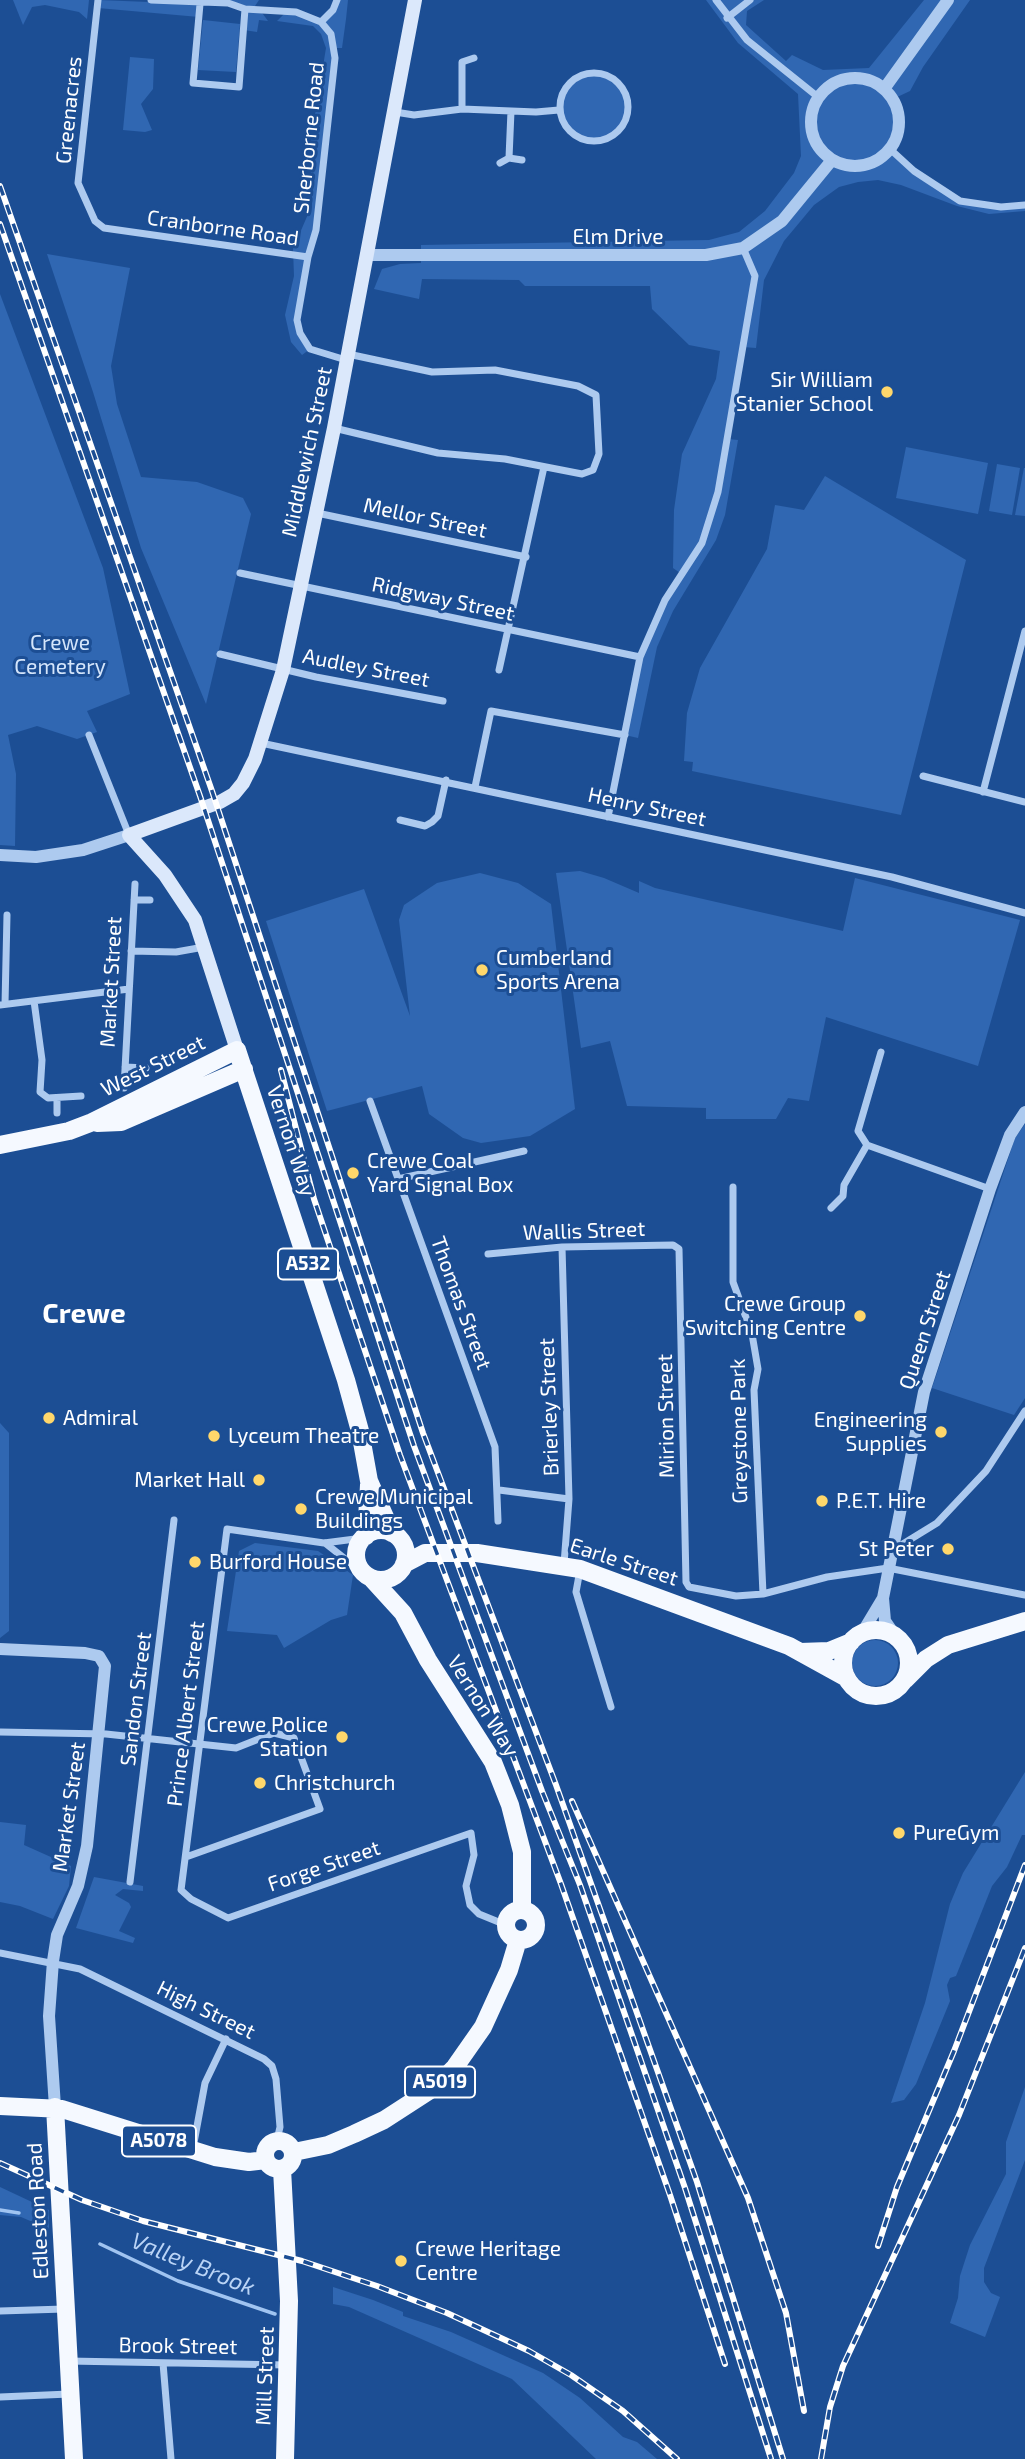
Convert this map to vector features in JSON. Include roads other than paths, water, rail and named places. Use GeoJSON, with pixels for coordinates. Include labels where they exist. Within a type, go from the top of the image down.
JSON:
{"type":"FeatureCollection","features":[{"type":"Feature","properties":{"kind":"main road","name":"Middlewich Street"},"geometry":{"type":"LineString","coordinates":[[129,835],[220,803],[234,794],[243,783],[260,742],[283,670],[334,428],[415,0]]}},
{"type":"Feature","properties":{"kind":"main road","name":"Vernon Way"},"geometry":{"type":"LineString","coordinates":[[129,835],[165,875],[195,920],[346,1380],[369,1481],[396,1536]]}},
{"type":"Feature","properties":{"kind":"main road","name":"West Street"},"geometry":{"type":"LineString","coordinates":[[0,1145],[69,1131],[90,1123],[237,1049]]}},
{"type":"Feature","properties":{"kind":"main road","name":"West Street"},"geometry":{"type":"LineString","coordinates":[[90,1123],[121,1122],[244,1069]]}},
{"type":"Feature","properties":{"kind":"main road","name":"Vernon Way"},"geometry":{"type":"LineString","coordinates":[[364,1537],[369,1481]]}},
{"type":"Feature","properties":{"kind":"main road"},"geometry":{"type":"LineString","coordinates":[[380,1531],[396,1536],[405,1550],[403,1566],[390,1578],[368,1576],[356,1553],[364,1537],[380,1531]]}},
{"type":"Feature","properties":{"kind":"main road","name":"Earle Street"},"geometry":{"type":"LineString","coordinates":[[396,1536],[429,1553]]}},
{"type":"Feature","properties":{"kind":"main road","name":"Earle Street"},"geometry":{"type":"LineString","coordinates":[[403,1566],[429,1553],[477,1553],[572,1567],[663,1597],[800,1652],[847,1678]]}},
{"type":"Feature","properties":{"kind":"main road","name":"Vernon Way"},"geometry":{"type":"LineString","coordinates":[[403,1566],[403,1613]]}},
{"type":"Feature","properties":{"kind":"main road","name":"Vernon Way"},"geometry":{"type":"LineString","coordinates":[[293,2152],[354,2134],[384,2120],[435,2087],[455,2067],[483,2027],[509,1970],[518,1940],[531,1936],[536,1924],[533,1916],[522,1910],[522,1852],[503,1784],[487,1750],[428,1660],[403,1613],[368,1576]]}},
{"type":"Feature","properties":{"kind":"main road"},"geometry":{"type":"LineString","coordinates":[[948,1645],[926,1659],[894,1691],[877,1696],[860,1692],[847,1678],[844,1659],[857,1638],[880,1630],[922,1647],[948,1645],[1025,1621]]}},
{"type":"Feature","properties":{"kind":"main road","name":"Earle Street"},"geometry":{"type":"LineString","coordinates":[[800,1652],[829,1651],[857,1638]]}},
{"type":"Feature","properties":{"kind":"main road"},"geometry":{"type":"LineString","coordinates":[[899,1639],[909,1661],[904,1681]]}},
{"type":"Feature","properties":{"kind":"main road"},"geometry":{"type":"LineString","coordinates":[[518,1940],[509,1933],[506,1924],[509,1916],[522,1910]]}},
{"type":"Feature","properties":{"kind":"main road","name":"A5078"},"geometry":{"type":"LineString","coordinates":[[0,2106],[55,2107],[193,2151],[227,2159],[274,2164]]}},
{"type":"Feature","properties":{"kind":"main road","name":"Edleston Road"},"geometry":{"type":"LineString","coordinates":[[55,2107],[61,2176],[65,2309],[74,2459]]}},
{"type":"Feature","properties":{"kind":"main road"},"geometry":{"type":"LineString","coordinates":[[277,2140],[288,2143],[293,2152],[292,2162],[274,2164],[266,2149],[277,2140]]}},
{"type":"Feature","properties":{"kind":"main road","name":"Mill Street"},"geometry":{"type":"LineString","coordinates":[[274,2164],[289,2301],[285,2459]]}},
{"type":"Feature","properties":{"kind":"street","name":"Greenacres"},"geometry":{"type":"LineString","coordinates":[[98,0],[79,190],[95,222],[104,228],[134,233]]}},
{"type":"Feature","properties":{"kind":"street"},"geometry":{"type":"LineString","coordinates":[[151,0],[200,4],[229,1],[246,9],[296,12],[321,22],[333,10],[337,0]]}},
{"type":"Feature","properties":{"kind":"street"},"geometry":{"type":"LineString","coordinates":[[716,0],[727,18],[780,69],[818,97]]}},
{"type":"Feature","properties":{"kind":"street"},"geometry":{"type":"LineString","coordinates":[[727,18],[750,0]]}},
{"type":"Feature","properties":{"kind":"street"},"geometry":{"type":"LineString","coordinates":[[884,89],[948,0]]}},
{"type":"Feature","properties":{"kind":"street"},"geometry":{"type":"LineString","coordinates":[[200,4],[193,83],[239,87],[246,9]]}},
{"type":"Feature","properties":{"kind":"street","name":"Sherborne Road"},"geometry":{"type":"LineString","coordinates":[[321,22],[331,34],[335,58],[316,230],[308,257],[297,320],[300,333],[310,349],[348,357],[432,372],[495,370],[578,386],[596,395],[599,454],[593,470],[582,474],[544,467]]}},
{"type":"Feature","properties":{"kind":"street"},"geometry":{"type":"LineString","coordinates":[[462,109],[458,59],[474,58]]}},
{"type":"Feature","properties":{"kind":"street"},"geometry":{"type":"LineString","coordinates":[[590,72],[611,76],[626,91],[629,110],[623,126],[610,136],[596,140],[574,136],[563,125],[559,110],[563,93],[572,79],[590,72]]}},
{"type":"Feature","properties":{"kind":"street"},"geometry":{"type":"LineString","coordinates":[[848,79],[861,79],[884,89],[898,111],[899,125],[890,149],[869,164],[857,166],[832,160],[822,151],[811,126],[818,97],[836,83],[848,79]]}},
{"type":"Feature","properties":{"kind":"street"},"geometry":{"type":"LineString","coordinates":[[395,112],[433,114],[462,109],[559,110]]}},
{"type":"Feature","properties":{"kind":"street"},"geometry":{"type":"LineString","coordinates":[[509,158],[510,111]]}},
{"type":"Feature","properties":{"kind":"street"},"geometry":{"type":"LineString","coordinates":[[890,149],[914,171],[960,201],[1001,207],[1025,205]]}},
{"type":"Feature","properties":{"kind":"street"},"geometry":{"type":"LineString","coordinates":[[500,163],[509,158],[522,160]]}},
{"type":"Feature","properties":{"kind":"street","name":"Elm Drive"},"geometry":{"type":"LineString","coordinates":[[367,255],[706,256],[743,248],[782,221],[832,160]]}},
{"type":"Feature","properties":{"kind":"street","name":"Cranborne Road"},"geometry":{"type":"LineString","coordinates":[[134,233],[308,257]]}},
{"type":"Feature","properties":{"kind":"street"},"geometry":{"type":"LineString","coordinates":[[608,817],[640,657],[665,600],[702,543],[718,492],[755,276],[743,248]]}},
{"type":"Feature","properties":{"kind":"street"},"geometry":{"type":"LineString","coordinates":[[334,428],[438,453],[505,459],[544,467],[499,670]]}},
{"type":"Feature","properties":{"kind":"street","name":"Mellor Street"},"geometry":{"type":"LineString","coordinates":[[316,513],[526,557]]}},
{"type":"Feature","properties":{"kind":"street","name":"Ridgway Street"},"geometry":{"type":"LineString","coordinates":[[240,573],[640,657]]}},
{"type":"Feature","properties":{"kind":"street"},"geometry":{"type":"LineString","coordinates":[[983,792],[1025,631]]}},
{"type":"Feature","properties":{"kind":"street","name":"Audley Street"},"geometry":{"type":"LineString","coordinates":[[220,654],[283,670],[443,701]]}},
{"type":"Feature","properties":{"kind":"street"},"geometry":{"type":"LineString","coordinates":[[475,787],[491,711],[625,736]]}},
{"type":"Feature","properties":{"kind":"street"},"geometry":{"type":"LineString","coordinates":[[0,855],[55,855],[83,850],[129,835],[89,735]]}},
{"type":"Feature","properties":{"kind":"street","name":"Henry Street"},"geometry":{"type":"LineString","coordinates":[[260,742],[892,877],[1025,913]]}},
{"type":"Feature","properties":{"kind":"street"},"geometry":{"type":"LineString","coordinates":[[923,776],[1025,802]]}},
{"type":"Feature","properties":{"kind":"street"},"geometry":{"type":"LineString","coordinates":[[400,820],[425,826],[432,822],[438,816],[446,780]]}},
{"type":"Feature","properties":{"kind":"street","name":"Market Street"},"geometry":{"type":"LineString","coordinates":[[124,1088],[135,884]]}},
{"type":"Feature","properties":{"kind":"street","name":"Market Street"},"geometry":{"type":"LineString","coordinates":[[134,900],[150,900]]}},
{"type":"Feature","properties":{"kind":"street"},"geometry":{"type":"LineString","coordinates":[[7,915],[3,1004],[129,989]]}},
{"type":"Feature","properties":{"kind":"street"},"geometry":{"type":"LineString","coordinates":[[131,951],[176,952],[205,947]]}},
{"type":"Feature","properties":{"kind":"street"},"geometry":{"type":"LineString","coordinates":[[34,1001],[41,1060],[40,1092],[57,1099],[80,1096]]}},
{"type":"Feature","properties":{"kind":"street"},"geometry":{"type":"LineString","coordinates":[[881,1052],[858,1131],[867,1145],[990,1189]]}},
{"type":"Feature","properties":{"kind":"street","name":"Market Street"},"geometry":{"type":"LineString","coordinates":[[125,1067],[146,1068]]}},
{"type":"Feature","properties":{"kind":"street"},"geometry":{"type":"LineString","coordinates":[[57,1099],[57,1113]]}},
{"type":"Feature","properties":{"kind":"street","name":"Thomas Street"},"geometry":{"type":"LineString","coordinates":[[370,1101],[495,1447],[499,1490],[498,1521]]}},
{"type":"Feature","properties":{"kind":"street","name":"Queen Street"},"geometry":{"type":"LineString","coordinates":[[883,1598],[924,1392],[990,1189],[1010,1135],[1025,1112]]}},
{"type":"Feature","properties":{"kind":"street"},"geometry":{"type":"LineString","coordinates":[[831,1208],[843,1196],[844,1185],[867,1145]]}},
{"type":"Feature","properties":{"kind":"street"},"geometry":{"type":"LineString","coordinates":[[398,1180],[524,1151]]}},
{"type":"Feature","properties":{"kind":"street","name":"Greystone Park"},"geometry":{"type":"LineString","coordinates":[[733,1187],[733,1282],[752,1334],[758,1369],[754,1390],[763,1594]]}},
{"type":"Feature","properties":{"kind":"street","name":"Wallis Street"},"geometry":{"type":"LineString","coordinates":[[488,1254],[562,1247],[673,1245],[679,1249]]}},
{"type":"Feature","properties":{"kind":"street","name":"Brierley Street"},"geometry":{"type":"LineString","coordinates":[[562,1247],[572,1567],[576,1592],[611,1707]]}},
{"type":"Feature","properties":{"kind":"street","name":"Mirion Street"},"geometry":{"type":"LineString","coordinates":[[679,1249],[686,1582]]}},
{"type":"Feature","properties":{"kind":"street"},"geometry":{"type":"LineString","coordinates":[[891,1551],[937,1523],[986,1471],[1025,1411]]}},
{"type":"Feature","properties":{"kind":"street"},"geometry":{"type":"LineString","coordinates":[[499,1490],[569,1499]]}},
{"type":"Feature","properties":{"kind":"street","name":"Sandon Street"},"geometry":{"type":"LineString","coordinates":[[130,1882],[174,1520]]}},
{"type":"Feature","properties":{"kind":"street","name":"Prince Albert Street"},"geometry":{"type":"LineString","coordinates":[[191,1899],[181,1890],[227,1528],[324,1543]]}},
{"type":"Feature","properties":{"kind":"street"},"geometry":{"type":"LineString","coordinates":[[324,1543],[364,1537]]}},
{"type":"Feature","properties":{"kind":"street"},"geometry":{"type":"LineString","coordinates":[[324,1543],[368,1576]]}},
{"type":"Feature","properties":{"kind":"street","name":"Earle Street"},"geometry":{"type":"LineString","coordinates":[[686,1582],[689,1587],[736,1596],[763,1594],[827,1577],[888,1568],[1025,1595]]}},
{"type":"Feature","properties":{"kind":"street"},"geometry":{"type":"LineString","coordinates":[[857,1638],[883,1598]]}},
{"type":"Feature","properties":{"kind":"street"},"geometry":{"type":"LineString","coordinates":[[883,1598],[885,1621],[899,1639]]}},
{"type":"Feature","properties":{"kind":"street","name":"Market Street"},"geometry":{"type":"LineString","coordinates":[[0,1650],[99,1656],[105,1666],[82,1873],[61,1922],[52,1961]]}},
{"type":"Feature","properties":{"kind":"street"},"geometry":{"type":"LineString","coordinates":[[0,1732],[99,1735],[236,1748],[274,1733],[290,1735],[298,1743],[320,1809],[186,1857]]}},
{"type":"Feature","properties":{"kind":"street","name":"Forge Street"},"geometry":{"type":"LineString","coordinates":[[191,1899],[228,1918],[471,1833],[474,1855],[466,1886],[470,1905],[479,1914],[506,1924]]}},
{"type":"Feature","properties":{"kind":"street","name":"High Street"},"geometry":{"type":"LineString","coordinates":[[0,1953],[52,1961],[80,1969],[264,2059],[272,2066],[278,2098],[280,2127],[277,2140]]}},
{"type":"Feature","properties":{"kind":"street","name":"Edleston Road"},"geometry":{"type":"LineString","coordinates":[[52,1961],[49,2016],[55,2107]]}},
{"type":"Feature","properties":{"kind":"street"},"geometry":{"type":"LineString","coordinates":[[193,2151],[205,2083],[226,2039]]}},
{"type":"Feature","properties":{"kind":"street"},"geometry":{"type":"LineString","coordinates":[[0,2311],[65,2309]]}},
{"type":"Feature","properties":{"kind":"street","name":"Brook Street"},"geometry":{"type":"LineString","coordinates":[[68,2361],[288,2365]]}},
{"type":"Feature","properties":{"kind":"street"},"geometry":{"type":"LineString","coordinates":[[163,2363],[171,2459]]}},
{"type":"Feature","properties":{"kind":"street"},"geometry":{"type":"LineString","coordinates":[[0,2397],[70,2393]]}},
{"type":"Feature","properties":{"kind":"waterway","name":"Valley Brook"},"geometry":{"type":"LineString","coordinates":[[0,2210],[19,2213]]}},
{"type":"Feature","properties":{"kind":"waterway","name":"Valley Brook"},"geometry":{"type":"LineString","coordinates":[[100,2244],[178,2281],[275,2314]]}},
{"type":"Feature","properties":{"kind":"railway"},"geometry":{"type":"LineString","coordinates":[[0,186],[212,791],[423,1433],[556,1785],[697,2182],[783,2459]]}},
{"type":"Feature","properties":{"kind":"railway"},"geometry":{"type":"LineString","coordinates":[[0,224],[200,796],[414,1446],[542,1791],[580,1885],[685,2188],[771,2459]]}},
{"type":"Feature","properties":{"kind":"railway"},"geometry":{"type":"LineString","coordinates":[[281,1070],[314,1199],[400,1455],[561,1884],[670,2195],[725,2364]]}},
{"type":"Feature","properties":{"kind":"railway"},"geometry":{"type":"LineString","coordinates":[[572,1801],[748,2198],[786,2313],[804,2411]]}},
{"type":"Feature","properties":{"kind":"railway"},"geometry":{"type":"LineString","coordinates":[[878,2246],[897,2187],[954,2051],[1025,1865]]}},
{"type":"Feature","properties":{"kind":"railway"},"geometry":{"type":"LineString","coordinates":[[821,2459],[830,2407],[843,2366],[959,2115],[1025,1948]]}},
{"type":"Feature","properties":{"kind":"railway"},"geometry":{"type":"LineString","coordinates":[[0,2163],[82,2200],[143,2221],[302,2261],[447,2313],[529,2351],[571,2375],[623,2411],[677,2459]]}},
{"type":"Feature","properties":{"kind":"place","name":"Sir William Stanier School"},"geometry":{"type":"Point","coordinates":[887,392]}},
{"type":"Feature","properties":{"kind":"place","name":"Cumberland Sports Arena"},"geometry":{"type":"Point","coordinates":[482,970]}},
{"type":"Feature","properties":{"kind":"place","name":"Crewe Coal Yard Signal Box"},"geometry":{"type":"Point","coordinates":[353,1173]}},
{"type":"Feature","properties":{"kind":"place","name":"Crewe Group Switching Centre"},"geometry":{"type":"Point","coordinates":[860,1316]}},
{"type":"Feature","properties":{"kind":"place","name":"Admiral"},"geometry":{"type":"Point","coordinates":[49,1418]}},
{"type":"Feature","properties":{"kind":"place","name":"Engineering Supplies"},"geometry":{"type":"Point","coordinates":[941,1432]}},
{"type":"Feature","properties":{"kind":"place","name":"Lyceum Theatre"},"geometry":{"type":"Point","coordinates":[214,1436]}},
{"type":"Feature","properties":{"kind":"place","name":"Market Hall"},"geometry":{"type":"Point","coordinates":[259,1480]}},
{"type":"Feature","properties":{"kind":"place","name":"P.E.T. Hire"},"geometry":{"type":"Point","coordinates":[822,1501]}},
{"type":"Feature","properties":{"kind":"place","name":"Crewe Municipal Buildings"},"geometry":{"type":"Point","coordinates":[301,1509]}},
{"type":"Feature","properties":{"kind":"place","name":"St Peter"},"geometry":{"type":"Point","coordinates":[948,1549]}},
{"type":"Feature","properties":{"kind":"place","name":"Burford House"},"geometry":{"type":"Point","coordinates":[195,1562]}},
{"type":"Feature","properties":{"kind":"place","name":"Crewe Police Station"},"geometry":{"type":"Point","coordinates":[342,1737]}},
{"type":"Feature","properties":{"kind":"place","name":"Christchurch"},"geometry":{"type":"Point","coordinates":[260,1783]}},
{"type":"Feature","properties":{"kind":"place","name":"PureGym"},"geometry":{"type":"Point","coordinates":[899,1833]}},
{"type":"Feature","properties":{"kind":"place","name":"Crewe Heritage Centre"},"geometry":{"type":"Point","coordinates":[401,2261]}},
{"type":"Feature","properties":{"kind":"district","name":"Crewe"},"geometry":{"type":"Point","coordinates":[84,1314]}},
{"type":"Feature","properties":{"kind":"park label","name":"Crewe Cemetery"},"geometry":{"type":"Point","coordinates":[60,655]}}]}
